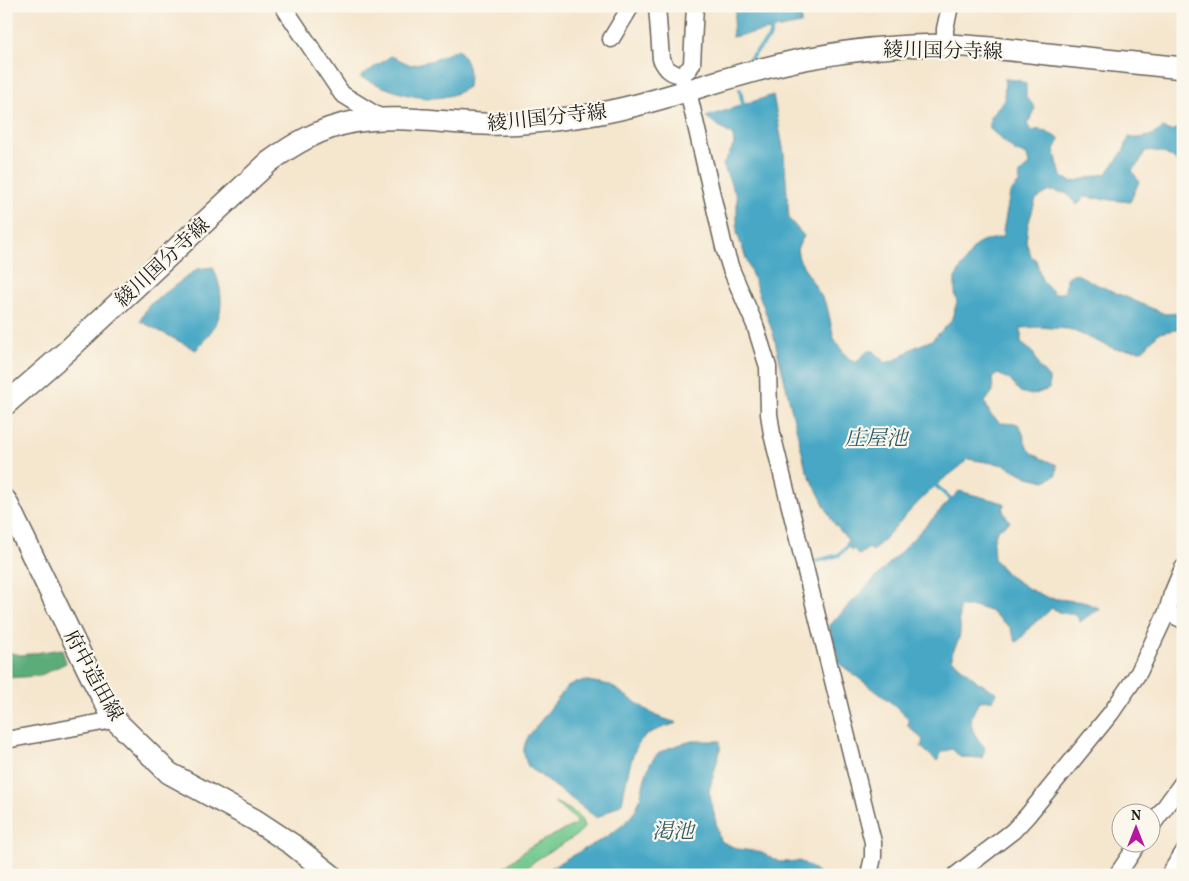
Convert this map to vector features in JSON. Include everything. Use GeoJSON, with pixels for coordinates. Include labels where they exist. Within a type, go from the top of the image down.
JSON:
{"type":"FeatureCollection","features":[{"type":"Feature","properties":{"kind":"main road","name":"綾川国分寺線"},"geometry":{"type":"LineString","coordinates":[[6,404],[67,352],[269,162],[292,145],[335,127],[355,122],[486,124],[531,123],[574,118],[628,108],[684,83],[748,72],[803,59],[888,48],[945,46],[1005,50],[1183,68]]}},
{"type":"Feature","properties":{"kind":"main road","name":"府中造田線"},"geometry":{"type":"LineString","coordinates":[[6,501],[92,678],[114,719],[169,773],[262,825],[293,845],[330,875]]}},
{"type":"Feature","properties":{"kind":"street"},"geometry":{"type":"LineString","coordinates":[[283,6],[342,94],[390,124]]}},
{"type":"Feature","properties":{"kind":"street"},"geometry":{"type":"LineString","coordinates":[[611,39],[631,6]]}},
{"type":"Feature","properties":{"kind":"street"},"geometry":{"type":"LineString","coordinates":[[657,6],[662,59],[665,67],[684,83]]}},
{"type":"Feature","properties":{"kind":"street"},"geometry":{"type":"LineString","coordinates":[[695,6],[692,64],[684,83],[724,247],[731,269],[755,325],[768,367],[769,414],[772,434],[873,842],[873,857],[869,875]]}},
{"type":"Feature","properties":{"kind":"street"},"geometry":{"type":"LineString","coordinates":[[945,46],[945,29],[950,6]]}},
{"type":"Feature","properties":{"kind":"street"},"geometry":{"type":"LineString","coordinates":[[956,875],[1013,831],[1028,816],[1111,713],[1139,672],[1167,612],[1183,568]]}},
{"type":"Feature","properties":{"kind":"street"},"geometry":{"type":"LineString","coordinates":[[1167,612],[1183,620]]}},
{"type":"Feature","properties":{"kind":"street"},"geometry":{"type":"LineString","coordinates":[[6,740],[114,719]]}},
{"type":"Feature","properties":{"kind":"street"},"geometry":{"type":"LineString","coordinates":[[1162,811],[1183,782]]}},
{"type":"Feature","properties":{"kind":"street"},"geometry":{"type":"LineString","coordinates":[[1168,875],[1183,853]]}},
{"type":"Feature","properties":{"kind":"street"},"geometry":{"type":"LineString","coordinates":[[1116,875],[1131,854]]}},
{"type":"Feature","properties":{"kind":"green space"},"geometry":{"type":"Polygon","coordinates":[[[62,649],[66,663],[39,676],[6,678],[6,652],[21,655],[62,649]]]}},
{"type":"Feature","properties":{"kind":"green space"},"geometry":{"type":"Polygon","coordinates":[[[554,802],[577,815],[581,819],[584,828],[577,835],[536,860],[518,875],[495,875],[528,848],[576,824],[575,819],[554,802]]]}},
{"type":"Feature","properties":{"kind":"water"},"geometry":{"type":"Polygon","coordinates":[[[736,6],[766,13],[771,6],[802,6],[801,24],[732,37],[736,6]]]}},
{"type":"Feature","properties":{"kind":"water"},"geometry":{"type":"Polygon","coordinates":[[[458,49],[467,62],[469,81],[468,87],[455,94],[428,98],[414,96],[400,93],[360,77],[391,56],[411,65],[434,60],[458,49]]]}},
{"type":"Feature","properties":{"kind":"water","name":"庄屋池"},"geometry":{"type":"Polygon","coordinates":[[[1005,79],[1018,80],[1026,84],[1026,97],[1035,107],[1027,124],[1031,131],[1040,129],[1060,139],[1054,149],[1061,176],[1071,182],[1107,173],[1124,150],[1129,137],[1143,138],[1163,128],[1171,131],[1183,127],[1183,168],[1175,160],[1162,152],[1145,151],[1139,163],[1132,170],[1139,182],[1130,202],[1084,197],[1077,205],[1066,193],[1050,191],[1036,199],[1028,225],[1026,242],[1031,256],[1036,260],[1042,280],[1055,294],[1065,292],[1066,278],[1075,273],[1165,314],[1181,313],[1180,329],[1159,333],[1143,350],[1115,349],[1069,329],[1021,328],[1021,343],[1033,352],[1039,367],[1049,378],[1049,389],[1032,395],[1020,392],[1010,380],[998,374],[992,378],[993,391],[985,402],[990,414],[1000,423],[1018,424],[1027,447],[1034,454],[1057,465],[1056,475],[1045,481],[1028,477],[1005,465],[968,459],[939,482],[873,551],[869,548],[859,555],[854,549],[851,550],[846,543],[848,540],[833,522],[806,469],[773,333],[737,233],[737,198],[723,165],[734,145],[733,136],[706,117],[773,95],[784,153],[789,219],[804,236],[797,249],[799,259],[827,306],[834,338],[845,355],[855,363],[868,351],[874,351],[885,363],[897,359],[913,348],[932,340],[951,321],[957,302],[955,278],[975,246],[984,241],[1002,237],[1010,193],[1019,183],[1020,173],[1029,165],[1027,155],[1016,152],[990,129],[990,117],[1004,100],[1005,79]]]}},
{"type":"Feature","properties":{"kind":"water"},"geometry":{"type":"Polygon","coordinates":[[[213,267],[221,294],[221,308],[213,328],[196,350],[140,321],[148,306],[197,269],[213,267]]]}},
{"type":"Feature","properties":{"kind":"water"},"geometry":{"type":"Polygon","coordinates":[[[959,491],[1004,503],[1003,511],[1010,522],[997,530],[993,543],[994,559],[1008,575],[1029,589],[1049,598],[1084,602],[1101,609],[1080,622],[1076,615],[1061,613],[1052,608],[1016,642],[1010,627],[990,611],[977,607],[959,607],[960,636],[952,659],[978,682],[997,693],[993,700],[980,701],[971,720],[976,736],[985,748],[982,758],[960,757],[952,749],[942,752],[937,761],[921,747],[923,740],[908,726],[908,718],[893,704],[840,664],[829,626],[959,491]]]}},
{"type":"Feature","properties":{"kind":"water"},"geometry":{"type":"Polygon","coordinates":[[[588,681],[610,685],[656,716],[677,723],[654,731],[642,739],[632,760],[622,803],[597,818],[528,766],[524,752],[528,737],[567,687],[576,682],[588,681]]]}},
{"type":"Feature","properties":{"kind":"water","name":"渇池"},"geometry":{"type":"Polygon","coordinates":[[[692,741],[720,741],[720,751],[709,791],[720,841],[738,849],[760,852],[780,862],[799,861],[820,875],[542,875],[564,860],[602,840],[623,824],[632,815],[637,806],[652,760],[663,751],[692,741]]]}},
{"type":"Feature","properties":{"kind":"waterway"},"geometry":{"type":"LineString","coordinates":[[745,64],[769,38],[773,26]]}},
{"type":"Feature","properties":{"kind":"waterway"},"geometry":{"type":"LineString","coordinates":[[740,90],[744,110]]}},
{"type":"Feature","properties":{"kind":"waterway"},"geometry":{"type":"LineString","coordinates":[[933,483],[954,502]]}},
{"type":"Feature","properties":{"kind":"waterway"},"geometry":{"type":"LineString","coordinates":[[817,561],[839,555],[850,543]]}}]}
